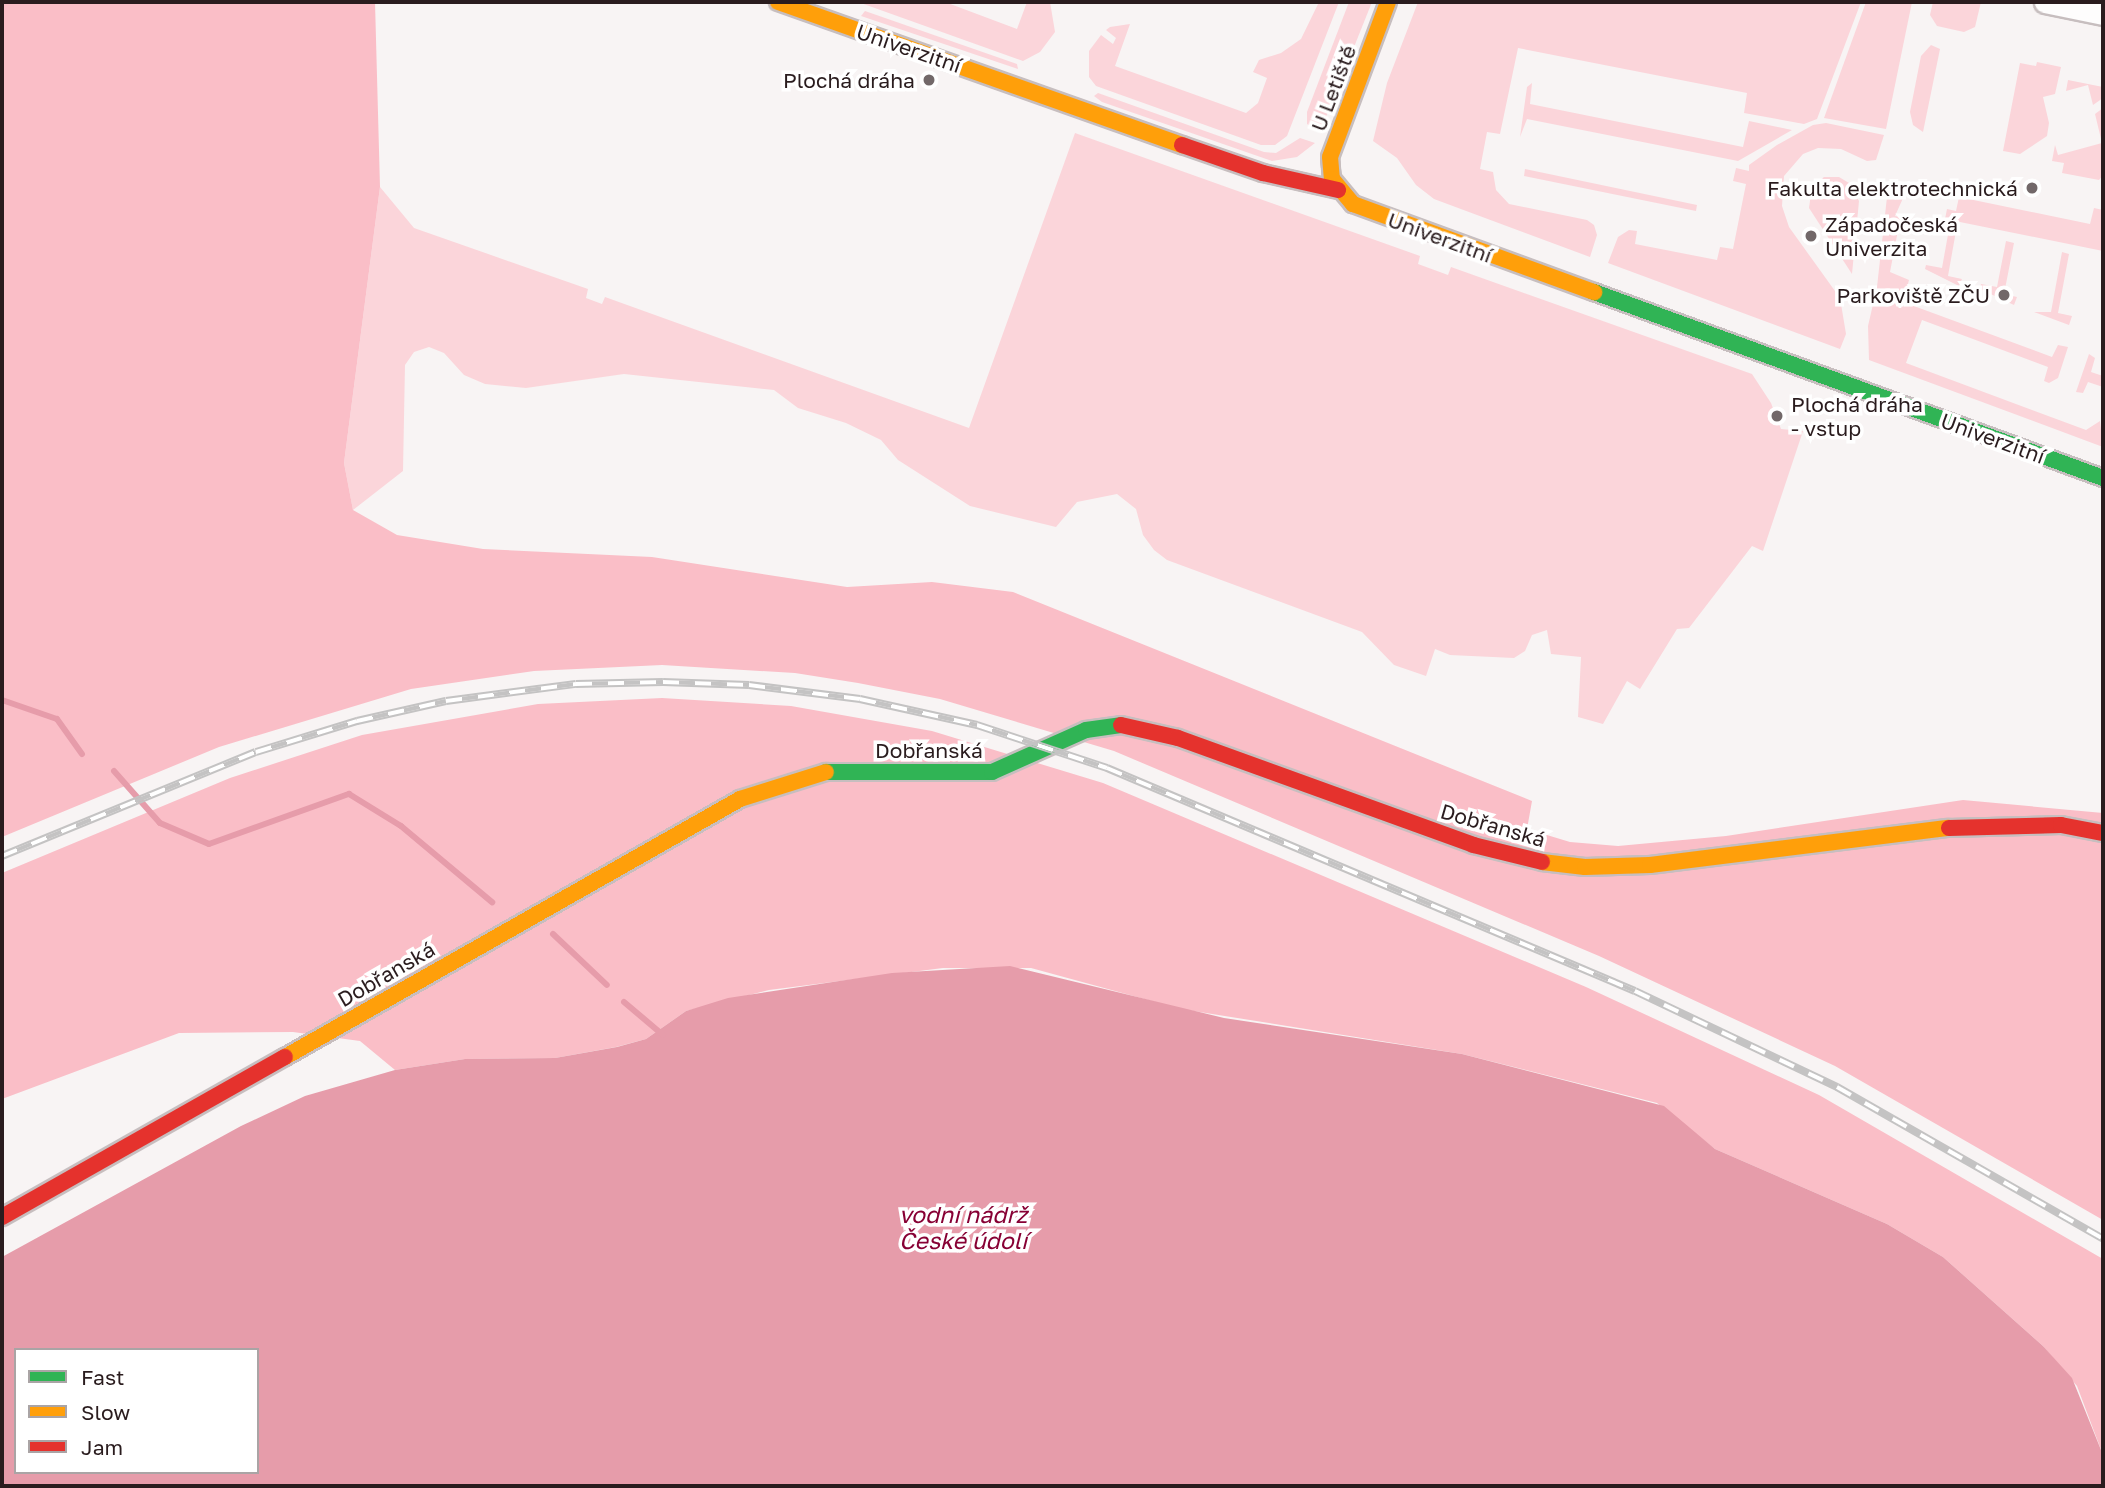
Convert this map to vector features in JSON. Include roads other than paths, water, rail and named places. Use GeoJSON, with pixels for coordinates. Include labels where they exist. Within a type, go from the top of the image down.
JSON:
{"type":"FeatureCollection","features":[{"type":"Feature","properties":{"kind":"street","name":"Univerzitní"},"geometry":{"type":"LineString","coordinates":[[778,2],[1263,173],[1338,190],[1364,209],[2103,478]]}},
{"type":"Feature","properties":{"kind":"street","name":"U Letiště"},"geometry":{"type":"LineString","coordinates":[[1338,190],[1330,157],[1388,2]]}},
{"type":"Feature","properties":{"kind":"street"},"geometry":{"type":"LineString","coordinates":[[2045,2],[2095,9]]}},
{"type":"Feature","properties":{"kind":"street","name":"Dobřanská"},"geometry":{"type":"LineString","coordinates":[[2,1217],[740,799],[826,772],[992,772],[1086,730],[1121,725],[1178,738],[1474,845],[1526,860],[1585,867],[1650,865],[1964,826],[2061,825],[2103,833]]}},
{"type":"Feature","properties":{"kind":"water","name":"vodní nádrž České údolí"},"geometry":{"type":"Polygon","coordinates":[[[1010,966],[1224,1018],[1462,1054],[1664,1106],[1715,1149],[1887,1224],[1943,1257],[2043,1346],[2072,1378],[2103,1455],[2103,1486],[2,1486],[2,1257],[241,1126],[305,1096],[395,1070],[465,1059],[555,1058],[617,1047],[646,1039],[686,1011],[728,998],[892,973],[1010,966]]]}},
{"type":"Feature","properties":{"kind":"waterway"},"geometry":{"type":"LineString","coordinates":[[2,700],[57,719],[82,754]]}},
{"type":"Feature","properties":{"kind":"waterway"},"geometry":{"type":"LineString","coordinates":[[114,771],[160,823],[209,844],[349,794],[401,826],[492,902]]}},
{"type":"Feature","properties":{"kind":"waterway"},"geometry":{"type":"LineString","coordinates":[[553,934],[607,985]]}},
{"type":"Feature","properties":{"kind":"waterway"},"geometry":{"type":"LineString","coordinates":[[624,1002],[663,1035]]}},
{"type":"Feature","properties":{"kind":"railway"},"geometry":{"type":"LineString","coordinates":[[2,856],[256,752],[357,721],[446,701],[576,684],[663,682],[749,685],[860,699],[977,725],[1107,768],[1635,991],[1837,1087],[2103,1239]]}},
{"type":"Feature","properties":{"kind":"place","name":"Plochá dráha"},"geometry":{"type":"Point","coordinates":[929,80]}},
{"type":"Feature","properties":{"kind":"place","name":"Fakulta elektrotechnická"},"geometry":{"type":"Point","coordinates":[2032,188]}},
{"type":"Feature","properties":{"kind":"place","name":"Západočeská Univerzita"},"geometry":{"type":"Point","coordinates":[1811,236]}},
{"type":"Feature","properties":{"kind":"place","name":"Parkoviště ZČU"},"geometry":{"type":"Point","coordinates":[2004,295]}},
{"type":"Feature","properties":{"kind":"place","name":"Plochá dráha - vstup"},"geometry":{"type":"Point","coordinates":[1777,416]}}]}
